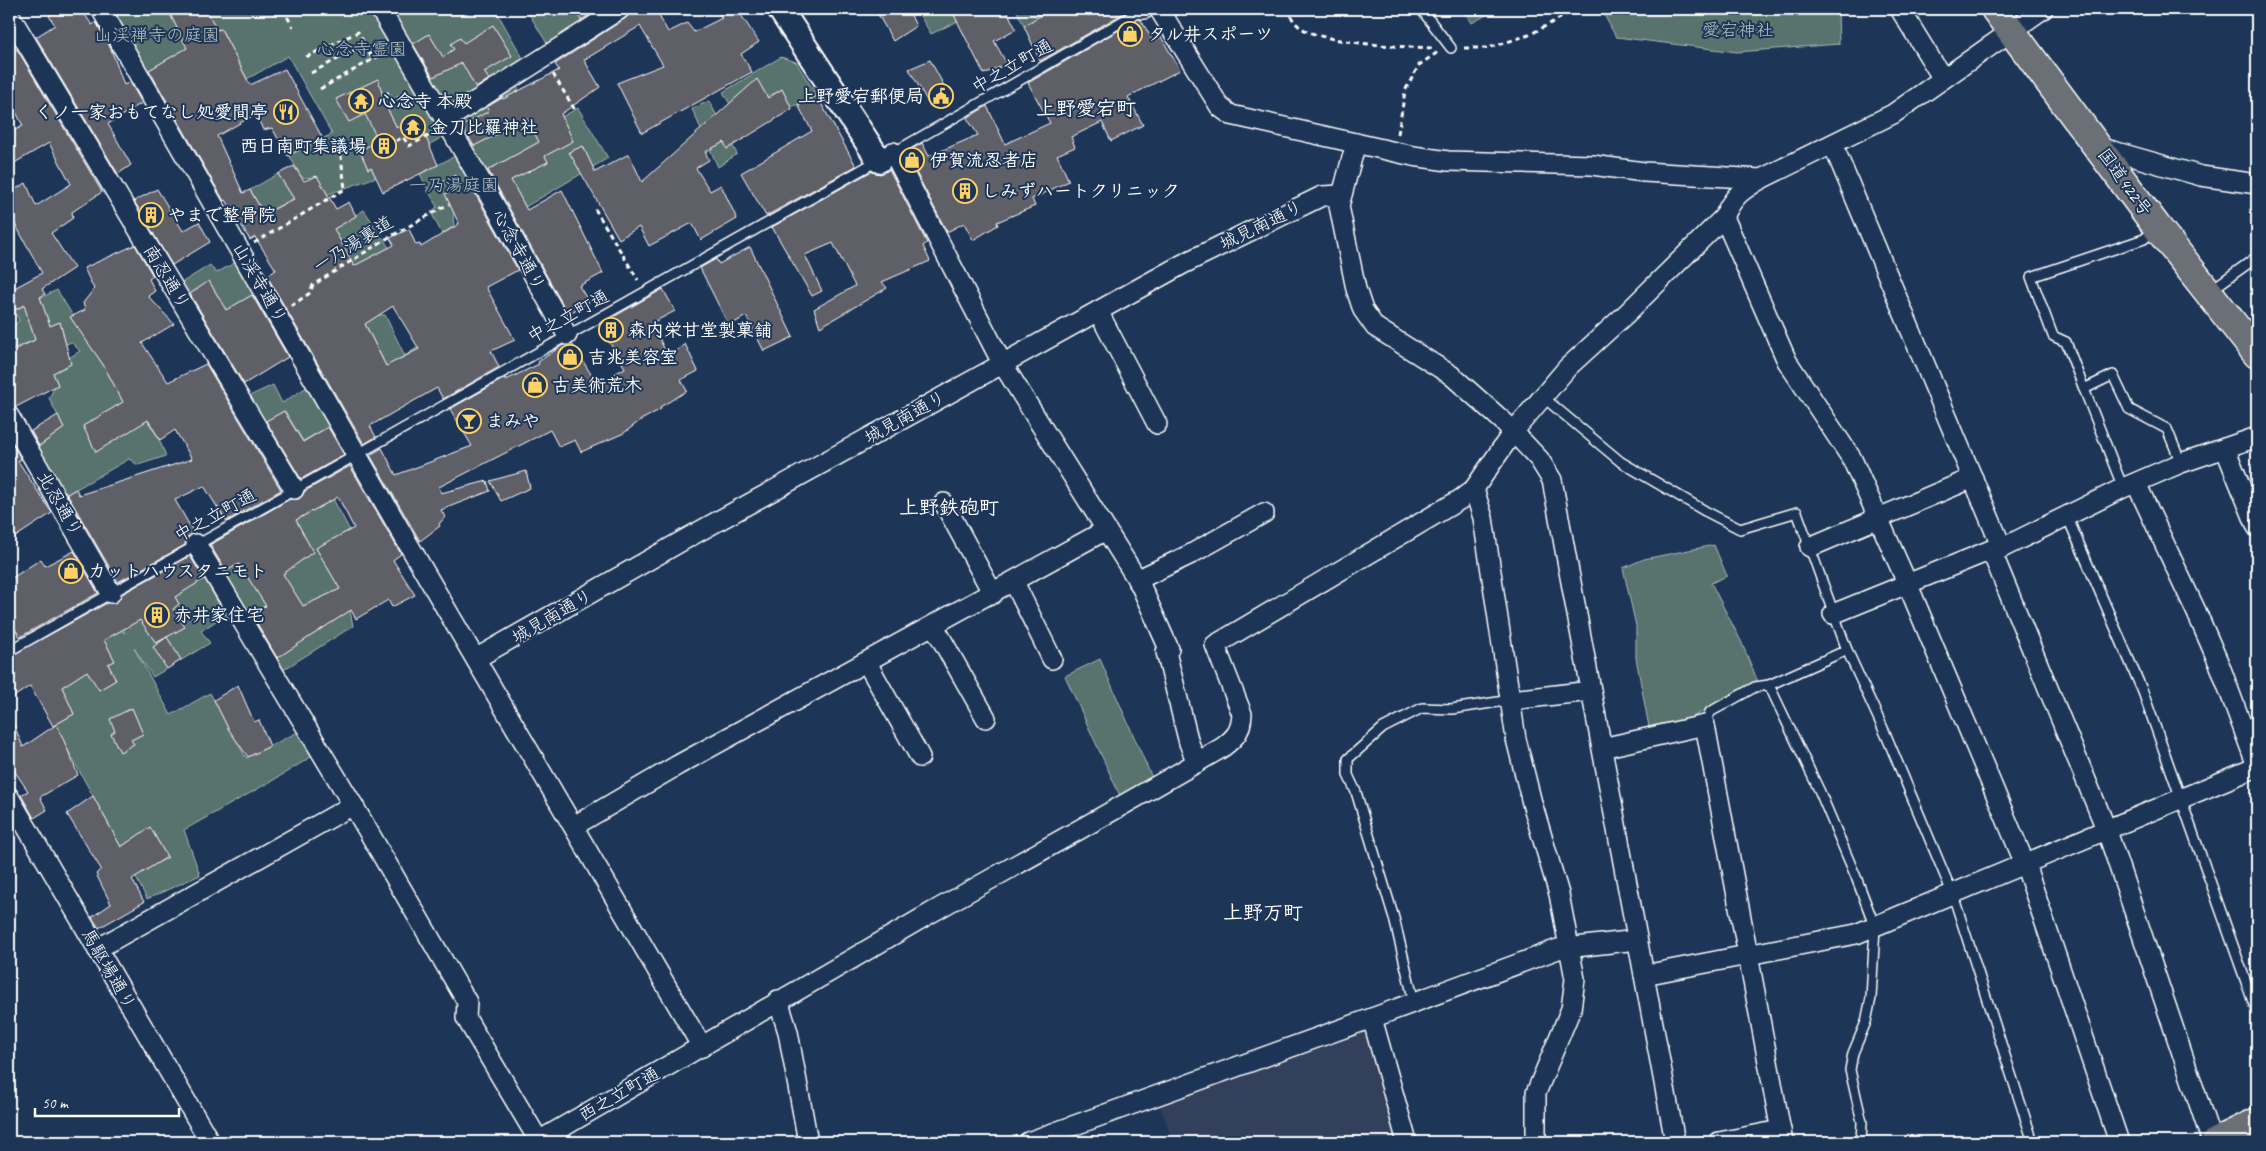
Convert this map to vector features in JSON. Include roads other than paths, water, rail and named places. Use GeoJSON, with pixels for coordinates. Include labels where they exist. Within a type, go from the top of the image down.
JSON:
{"type":"FeatureCollection","features":[{"type":"Feature","properties":{"kind":"highway","name":"国道422号"},"geometry":{"type":"LineString","coordinates":[[1995,9],[2157,227],[2257,354]]}},
{"type":"Feature","properties":{"kind":"highway"},"geometry":{"type":"LineString","coordinates":[[2214,1142],[2257,1122]]}},
{"type":"Feature","properties":{"kind":"street","name":"山渓寺通り"},"geometry":{"type":"LineString","coordinates":[[101,9],[702,1047]]}},
{"type":"Feature","properties":{"kind":"street","name":"心念寺通り"},"geometry":{"type":"LineString","coordinates":[[380,9],[567,335]]}},
{"type":"Feature","properties":{"kind":"street"},"geometry":{"type":"LineString","coordinates":[[447,123],[620,9]]}},
{"type":"Feature","properties":{"kind":"street"},"geometry":{"type":"LineString","coordinates":[[780,9],[886,156],[1002,363],[1136,580],[1169,649],[1166,652],[1189,743],[1197,763]]}},
{"type":"Feature","properties":{"kind":"street"},"geometry":{"type":"LineString","coordinates":[[1147,9],[1220,107],[1231,115],[1395,152],[1448,161],[1592,165],[1644,172],[1761,179]]}},
{"type":"Feature","properties":{"kind":"street"},"geometry":{"type":"LineString","coordinates":[[1900,9],[1942,79]]}},
{"type":"Feature","properties":{"kind":"street"},"geometry":{"type":"LineString","coordinates":[[1536,1142],[1536,1093],[1572,1009],[1575,979],[1559,894],[1532,803],[1516,739],[1483,518],[1474,489],[1513,432],[1568,367],[1626,314],[1724,217],[1732,200],[1740,191],[1893,114],[2043,9]]}},
{"type":"Feature","properties":{"kind":"street","name":"南忍通り"},"geometry":{"type":"LineString","coordinates":[[9,14],[294,489]]}},
{"type":"Feature","properties":{"kind":"street"},"geometry":{"type":"LineString","coordinates":[[1356,143],[1339,206],[1356,289],[1363,310],[1375,327],[1388,337],[1451,375],[1504,422],[1539,459],[1552,480],[1675,1142]]}},
{"type":"Feature","properties":{"kind":"street"},"geometry":{"type":"LineString","coordinates":[[1833,145],[1973,478],[1996,549],[2107,831],[2214,1142]]}},
{"type":"Feature","properties":{"kind":"street"},"geometry":{"type":"LineString","coordinates":[[2098,147],[2201,176],[2257,184]]}},
{"type":"Feature","properties":{"kind":"street","name":"城見南通り"},"geometry":{"type":"LineString","coordinates":[[477,658],[689,537],[1182,264],[1322,196],[1341,195]]}},
{"type":"Feature","properties":{"kind":"street"},"geometry":{"type":"LineString","coordinates":[[1724,217],[1787,361],[1852,459],[1908,585],[2026,864],[2119,1142]]}},
{"type":"Feature","properties":{"kind":"street"},"geometry":{"type":"LineString","coordinates":[[1098,311],[1157,424]]}},
{"type":"Feature","properties":{"kind":"street","name":"北忍通り"},"geometry":{"type":"LineString","coordinates":[[9,416],[111,593]]}},
{"type":"Feature","properties":{"kind":"street"},"geometry":{"type":"LineString","coordinates":[[1833,614],[1996,549],[2181,462],[2257,437]]}},
{"type":"Feature","properties":{"kind":"street"},"geometry":{"type":"LineString","coordinates":[[2226,448],[2257,527]]}},
{"type":"Feature","properties":{"kind":"street"},"geometry":{"type":"LineString","coordinates":[[1810,547],[1973,478]]}},
{"type":"Feature","properties":{"kind":"street"},"geometry":{"type":"LineString","coordinates":[[1644,975],[1856,934],[2107,831],[2257,766],[2220,666],[2196,610],[2129,485]]}},
{"type":"Feature","properties":{"kind":"street","name":"西之立町通"},"geometry":{"type":"LineString","coordinates":[[538,1142],[702,1047],[778,1000],[1197,763],[1236,737],[1242,723],[1242,714],[1215,644],[1461,499],[1474,489]]}},
{"type":"Feature","properties":{"kind":"street"},"geometry":{"type":"LineString","coordinates":[[944,503],[992,594]]}},
{"type":"Feature","properties":{"kind":"street"},"geometry":{"type":"LineString","coordinates":[[1136,580],[1191,554],[1264,513]]}},
{"type":"Feature","properties":{"kind":"street"},"geometry":{"type":"LineString","coordinates":[[574,826],[678,765],[868,663],[1106,530]]}},
{"type":"Feature","properties":{"kind":"street"},"geometry":{"type":"LineString","coordinates":[[196,544],[354,805],[467,1002],[466,1018],[538,1142]]}},
{"type":"Feature","properties":{"kind":"street"},"geometry":{"type":"LineString","coordinates":[[1014,582],[1052,659]]}},
{"type":"Feature","properties":{"kind":"street"},"geometry":{"type":"LineString","coordinates":[[934,626],[986,718]]}},
{"type":"Feature","properties":{"kind":"street"},"geometry":{"type":"LineString","coordinates":[[868,663],[920,758]]}},
{"type":"Feature","properties":{"kind":"street"},"geometry":{"type":"LineString","coordinates":[[1511,700],[1592,691]]}},
{"type":"Feature","properties":{"kind":"street"},"geometry":{"type":"LineString","coordinates":[[1602,748],[1705,725],[1782,1136],[1719,1142]]}},
{"type":"Feature","properties":{"kind":"street","name":"馬駆場通り"},"geometry":{"type":"LineString","coordinates":[[9,797],[210,1142]]}},
{"type":"Feature","properties":{"kind":"street"},"geometry":{"type":"LineString","coordinates":[[97,949],[354,805]]}},
{"type":"Feature","properties":{"kind":"street"},"geometry":{"type":"LineString","coordinates":[[1028,1142],[1558,949],[1637,940]]}},
{"type":"Feature","properties":{"kind":"street"},"geometry":{"type":"LineString","coordinates":[[778,1000],[788,1032],[808,1142]]}},
{"type":"Feature","properties":{"kind":"street"},"geometry":{"type":"LineString","coordinates":[[1372,1018],[1407,1142]]}},
{"type":"Feature","properties":{"kind":"lane","name":"中之立町通"},"geometry":{"type":"LineString","coordinates":[[9,651],[1147,9]]}},
{"type":"Feature","properties":{"kind":"lane"},"geometry":{"type":"LineString","coordinates":[[1421,9],[1451,48]]}},
{"type":"Feature","properties":{"kind":"lane"},"geometry":{"type":"LineString","coordinates":[[2129,485],[2084,388],[2066,342],[2053,336],[2032,277],[2144,239],[2157,227]]}},
{"type":"Feature","properties":{"kind":"lane"},"geometry":{"type":"LineString","coordinates":[[2209,291],[2257,256]]}},
{"type":"Feature","properties":{"kind":"lane"},"geometry":{"type":"LineString","coordinates":[[2084,388],[2113,375],[2129,409],[2167,429],[2181,462]]}},
{"type":"Feature","properties":{"kind":"lane"},"geometry":{"type":"LineString","coordinates":[[1543,397],[1621,462],[1704,511],[1740,529],[1797,512],[1847,650],[1890,744],[1953,895],[2033,1142]]}},
{"type":"Feature","properties":{"kind":"lane"},"geometry":{"type":"LineString","coordinates":[[2068,516],[2143,692],[2257,1012]]}},
{"type":"Feature","properties":{"kind":"lane"},"geometry":{"type":"LineString","coordinates":[[1705,725],[1710,712],[1755,687],[1769,685],[1847,650]]}},
{"type":"Feature","properties":{"kind":"lane"},"geometry":{"type":"LineString","coordinates":[[1769,685],[1820,792],[1875,927],[1871,998],[1866,1022],[1853,1053],[1850,1070],[1862,1122],[1861,1142]]}},
{"type":"Feature","properties":{"kind":"lane"},"geometry":{"type":"LineString","coordinates":[[1414,1002],[1394,918],[1356,792],[1348,775],[1348,758],[1383,728],[1422,708],[1452,709],[1511,700]]}},
{"type":"Feature","properties":{"kind":"place","name":"タル井スポーツ"},"geometry":{"type":"Point","coordinates":[1130,34]}},
{"type":"Feature","properties":{"kind":"place","name":"上野愛宕郵便局"},"geometry":{"type":"Point","coordinates":[941,96]}},
{"type":"Feature","properties":{"kind":"place","name":"心念寺 本殿"},"geometry":{"type":"Point","coordinates":[361,101]}},
{"type":"Feature","properties":{"kind":"place","name":"くノ一家おもてなし処愛間亭"},"geometry":{"type":"Point","coordinates":[286,112]}},
{"type":"Feature","properties":{"kind":"place","name":"金刀比羅神社"},"geometry":{"type":"Point","coordinates":[413,127]}},
{"type":"Feature","properties":{"kind":"place","name":"西日南町集議場"},"geometry":{"type":"Point","coordinates":[384,146]}},
{"type":"Feature","properties":{"kind":"place","name":"伊賀流忍者店"},"geometry":{"type":"Point","coordinates":[912,160]}},
{"type":"Feature","properties":{"kind":"place","name":"しみずハートクリニック"},"geometry":{"type":"Point","coordinates":[965,191]}},
{"type":"Feature","properties":{"kind":"place","name":"やまで整骨院"},"geometry":{"type":"Point","coordinates":[151,215]}},
{"type":"Feature","properties":{"kind":"place","name":"森内栄甘堂製菓舗"},"geometry":{"type":"Point","coordinates":[611,330]}},
{"type":"Feature","properties":{"kind":"place","name":"吉兆美容室"},"geometry":{"type":"Point","coordinates":[570,357]}},
{"type":"Feature","properties":{"kind":"place","name":"古美術荒木"},"geometry":{"type":"Point","coordinates":[535,385]}},
{"type":"Feature","properties":{"kind":"place","name":"まみや"},"geometry":{"type":"Point","coordinates":[469,421]}},
{"type":"Feature","properties":{"kind":"place","name":"カットハウスタニモト"},"geometry":{"type":"Point","coordinates":[71,571]}},
{"type":"Feature","properties":{"kind":"place","name":"赤井家住宅"},"geometry":{"type":"Point","coordinates":[157,615]}},
{"type":"Feature","properties":{"kind":"district","name":"上野愛宕町"},"geometry":{"type":"Point","coordinates":[1086,108]}},
{"type":"Feature","properties":{"kind":"district","name":"上野鉄砲町"},"geometry":{"type":"Point","coordinates":[949,507]}},
{"type":"Feature","properties":{"kind":"district","name":"上野万町"},"geometry":{"type":"Point","coordinates":[1263,912]}},
{"type":"Feature","properties":{"kind":"park label","name":"愛宕神社"},"geometry":{"type":"Point","coordinates":[1738,30]}},
{"type":"Feature","properties":{"kind":"park label","name":"山渓禅寺の庭園"},"geometry":{"type":"Point","coordinates":[157,35]}},
{"type":"Feature","properties":{"kind":"park label","name":"心念寺霊園"},"geometry":{"type":"Point","coordinates":[362,49]}},
{"type":"Feature","properties":{"kind":"park label","name":"一乃湯庭園"},"geometry":{"type":"Point","coordinates":[454,185]}}]}
